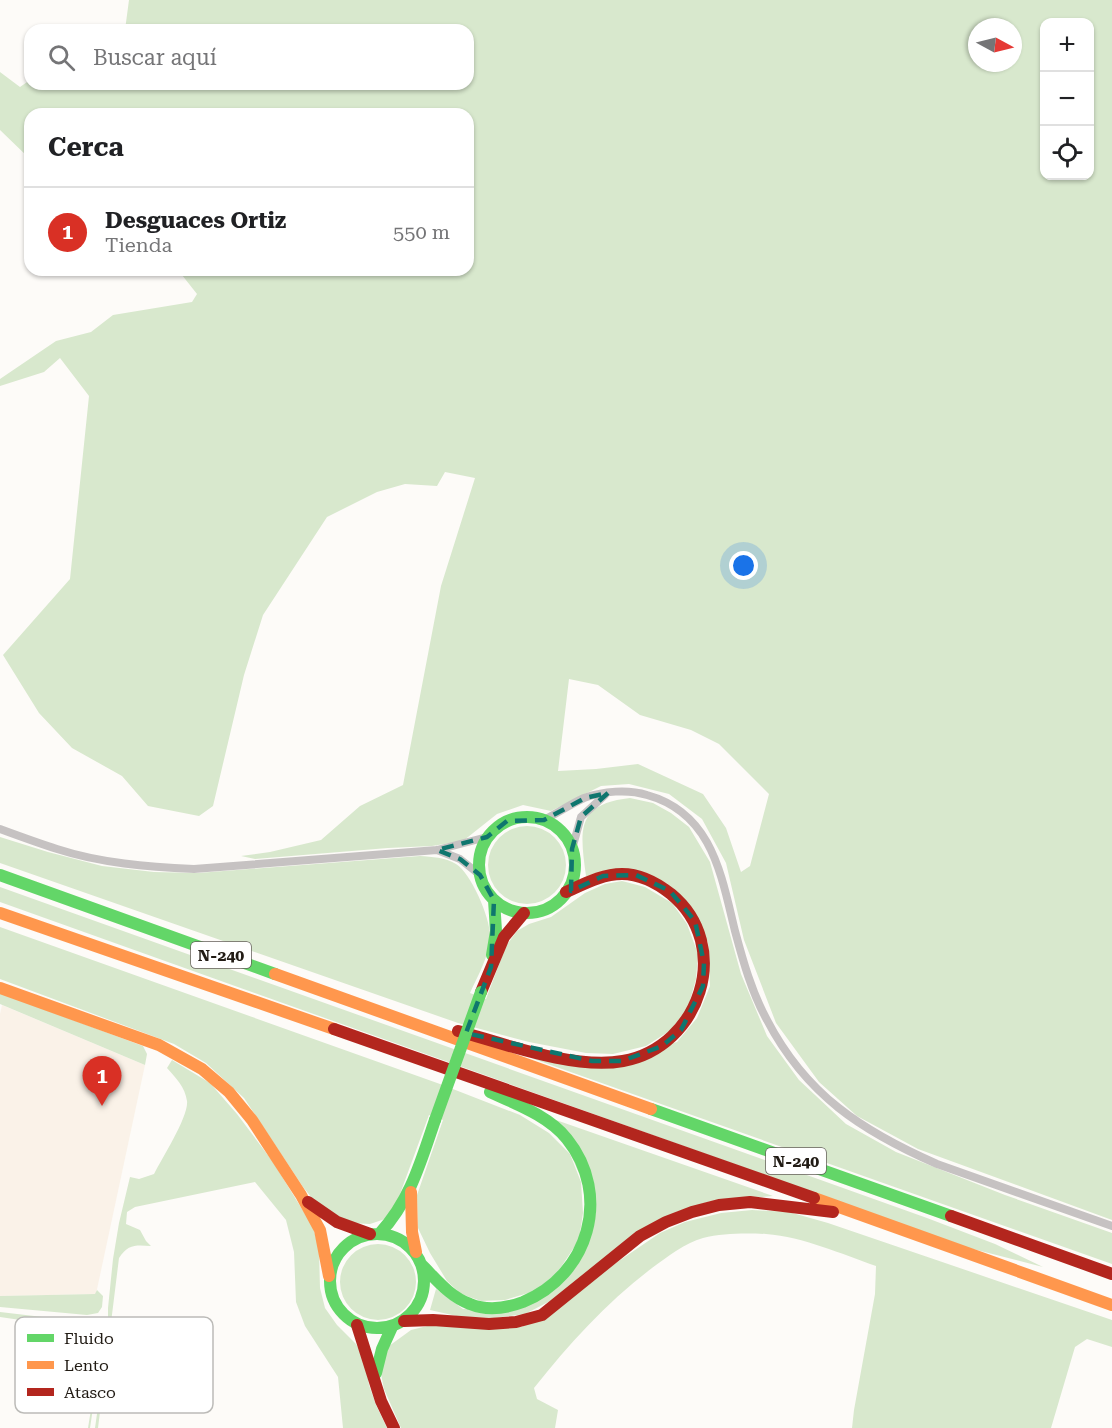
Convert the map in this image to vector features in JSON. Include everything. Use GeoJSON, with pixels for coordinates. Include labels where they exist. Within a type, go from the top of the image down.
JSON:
{"type":"FeatureCollection","features":[{"type":"Feature","properties":{"kind":"main road"},"geometry":{"type":"LineString","coordinates":[[532,817],[544,820],[566,837],[572,849],[575,864],[573,878],[566,892],[555,904],[540,911],[524,913],[513,911],[494,900],[485,888],[480,875],[479,862],[482,849],[487,837],[496,828],[513,819],[532,817]]}},
{"type":"Feature","properties":{"kind":"main road","name":"N-240"},"geometry":{"type":"LineString","coordinates":[[0,875],[1112,1274]]}},
{"type":"Feature","properties":{"kind":"main road"},"geometry":{"type":"LineString","coordinates":[[365,1007],[562,1057],[592,1061],[622,1061],[642,1056],[662,1046],[681,1030],[695,1010],[702,986],[704,963],[702,941],[695,921],[670,891],[636,875],[603,876],[566,892]]}},
{"type":"Feature","properties":{"kind":"main road"},"geometry":{"type":"LineString","coordinates":[[491,967],[495,931],[494,900]]}},
{"type":"Feature","properties":{"kind":"main road","name":"N-240"},"geometry":{"type":"LineString","coordinates":[[0,913],[517,1092],[1112,1305]]}},
{"type":"Feature","properties":{"kind":"main road"},"geometry":{"type":"LineString","coordinates":[[329,1276],[334,1261],[343,1248],[355,1238],[375,1234],[396,1216],[411,1188],[491,967],[504,938],[524,913]]}},
{"type":"Feature","properties":{"kind":"main road"},"geometry":{"type":"LineString","coordinates":[[0,988],[159,1045],[202,1069],[228,1092],[252,1120],[301,1195],[320,1230],[330,1291],[335,1305],[344,1316],[357,1325],[374,1329],[433,1320],[489,1324],[516,1322],[542,1315],[640,1236],[666,1222],[718,1205],[760,1202],[859,1215]]}},
{"type":"Feature","properties":{"kind":"main road"},"geometry":{"type":"LineString","coordinates":[[301,1195],[323,1215],[344,1226],[400,1240],[452,1295],[467,1304],[485,1308],[504,1308],[524,1303],[548,1290],[567,1273],[578,1258],[591,1214],[591,1195],[579,1156],[568,1140],[550,1123],[430,1063]]}},
{"type":"Feature","properties":{"kind":"main road"},"geometry":{"type":"LineString","coordinates":[[375,1378],[377,1361],[398,1324],[413,1312],[420,1302],[424,1289],[424,1277],[412,1232],[411,1188]]}},
{"type":"Feature","properties":{"kind":"main road"},"geometry":{"type":"LineString","coordinates":[[357,1325],[381,1401],[394,1428]]}},
{"type":"Feature","properties":{"kind":"street"},"geometry":{"type":"LineString","coordinates":[[544,820],[585,798],[626,791],[659,798],[678,808],[692,820],[715,856],[751,984],[767,1020],[782,1044],[821,1094],[853,1119],[909,1152],[1112,1226]]}},
{"type":"Feature","properties":{"kind":"street"},"geometry":{"type":"LineString","coordinates":[[572,849],[581,817],[608,793]]}},
{"type":"Feature","properties":{"kind":"street"},"geometry":{"type":"LineString","coordinates":[[0,829],[57,850],[94,859],[164,868],[228,867],[437,850],[487,837]]}},
{"type":"Feature","properties":{"kind":"street"},"geometry":{"type":"LineString","coordinates":[[437,850],[460,859],[480,875]]}},
{"type":"Feature","properties":{"kind":"highlighted area"},"geometry":{"type":"Polygon","coordinates":[[[608,793],[581,817],[572,849],[571,891],[603,876],[636,875],[670,891],[695,921],[704,963],[703,986],[681,1030],[662,1046],[622,1061],[592,1061],[466,1033],[491,967],[494,900],[480,875],[460,859],[437,850],[487,837],[507,821],[544,820],[585,798],[608,793]]]}},
{"type":"Feature","properties":{"kind":"shaded area"},"geometry":{"type":"Polygon","coordinates":[[[2,1005],[145,1065],[96,1294],[0,1296],[0,1014],[2,1005]]]}},
{"type":"Feature","properties":{"kind":"green space"},"geometry":{"type":"Polygon","coordinates":[[[129,0],[1112,0],[1112,1220],[918,1149],[857,1116],[819,1082],[776,1023],[744,940],[726,863],[702,819],[669,794],[629,784],[601,786],[551,811],[523,805],[497,814],[463,841],[432,846],[255,859],[241,856],[321,840],[360,806],[403,785],[441,586],[475,478],[445,472],[437,486],[405,484],[377,492],[327,517],[263,615],[244,675],[213,806],[199,816],[148,806],[122,776],[72,748],[39,713],[3,655],[70,579],[89,396],[60,358],[44,372],[0,386],[0,379],[56,341],[91,332],[113,315],[192,302],[197,294],[183,276],[474,276],[474,108],[24,108],[24,153],[0,130],[0,72],[20,87],[24,84],[24,90],[474,90],[474,24],[126,24],[129,0]],[[569,679],[558,771],[638,764],[703,794],[726,828],[741,872],[750,866],[769,794],[719,744],[691,730],[640,715],[598,685],[569,679]]]}},
{"type":"Feature","properties":{"kind":"green space"},"geometry":{"type":"Polygon","coordinates":[[[630,798],[653,803],[689,827],[710,862],[741,974],[767,1036],[799,1080],[846,1124],[896,1152],[1005,1195],[1112,1233],[1112,1264],[531,1058],[579,1067],[677,1042],[697,1018],[710,986],[708,942],[667,883],[586,876],[583,833],[590,813],[599,806],[612,801],[630,798]]]}},
{"type":"Feature","properties":{"kind":"green space"},"geometry":{"type":"Polygon","coordinates":[[[519,826],[535,826],[549,832],[560,843],[566,857],[566,873],[560,887],[549,898],[535,904],[519,904],[505,898],[494,887],[488,873],[488,857],[494,843],[505,832],[519,826]]]}},
{"type":"Feature","properties":{"kind":"green space"},"geometry":{"type":"Polygon","coordinates":[[[0,837],[102,866],[154,872],[198,873],[420,856],[447,860],[456,864],[468,877],[487,919],[490,937],[488,952],[470,993],[486,999],[506,946],[517,931],[529,924],[551,917],[585,893],[605,884],[622,881],[645,887],[672,903],[687,924],[698,954],[696,979],[687,1011],[671,1030],[646,1046],[613,1054],[586,1053],[529,1042],[458,1023],[0,863],[0,837]]]}},
{"type":"Feature","properties":{"kind":"green space"},"geometry":{"type":"Polygon","coordinates":[[[0,887],[927,1218],[995,1244],[1043,1267],[969,1248],[0,902],[0,887]]]}},
{"type":"Feature","properties":{"kind":"green space"},"geometry":{"type":"Polygon","coordinates":[[[0,927],[440,1084],[520,1115],[549,1133],[570,1154],[581,1182],[583,1213],[579,1240],[557,1273],[535,1291],[505,1300],[481,1301],[461,1294],[447,1281],[418,1228],[417,1195],[443,1120],[429,1115],[397,1202],[388,1218],[370,1224],[350,1223],[320,1208],[303,1187],[244,1098],[206,1063],[174,1044],[0,979],[0,927]]]}},
{"type":"Feature","properties":{"kind":"green space"},"geometry":{"type":"Polygon","coordinates":[[[0,993],[143,1046],[147,1054],[145,1065],[0,1004],[0,993]]]}},
{"type":"Feature","properties":{"kind":"green space"},"geometry":{"type":"Polygon","coordinates":[[[172,1060],[210,1083],[273,1162],[313,1227],[319,1250],[320,1288],[325,1308],[337,1325],[356,1344],[365,1360],[369,1385],[387,1428],[343,1428],[338,1377],[305,1326],[296,1302],[294,1252],[286,1220],[255,1182],[135,1207],[127,1212],[126,1224],[140,1230],[151,1246],[133,1246],[119,1258],[112,1317],[108,1317],[113,1259],[130,1177],[139,1179],[154,1174],[180,1126],[186,1108],[187,1101],[184,1091],[167,1068],[172,1060]]]}},
{"type":"Feature","properties":{"kind":"green space"},"geometry":{"type":"Polygon","coordinates":[[[556,1120],[773,1196],[711,1201],[676,1212],[558,1297],[525,1314],[494,1318],[461,1317],[430,1310],[436,1289],[463,1309],[551,1293],[596,1213],[556,1120]]]}},
{"type":"Feature","properties":{"kind":"green space"},"geometry":{"type":"Polygon","coordinates":[[[752,1210],[789,1212],[828,1223],[1112,1320],[1112,1347],[1087,1339],[1075,1347],[1051,1428],[852,1428],[875,1294],[876,1266],[822,1247],[780,1236],[718,1235],[690,1243],[652,1268],[604,1309],[561,1355],[534,1388],[537,1399],[558,1410],[555,1428],[401,1428],[384,1389],[380,1369],[389,1346],[411,1330],[431,1325],[522,1327],[660,1233],[685,1222],[721,1213],[752,1210]]]}},
{"type":"Feature","properties":{"kind":"green space"},"geometry":{"type":"Polygon","coordinates":[[[378,1244],[393,1247],[405,1255],[413,1267],[416,1282],[413,1297],[405,1309],[393,1317],[378,1320],[363,1317],[351,1309],[343,1297],[340,1282],[343,1267],[351,1255],[363,1247],[378,1244]]]}},
{"type":"Feature","properties":{"kind":"green space"},"geometry":{"type":"Polygon","coordinates":[[[97,1290],[103,1296],[102,1307],[98,1313],[87,1315],[0,1307],[0,1296],[95,1294],[97,1290]]]}},
{"type":"Feature","properties":{"kind":"green space"},"geometry":{"type":"Polygon","coordinates":[[[0,1312],[43,1317],[15,1317],[15,1319],[0,1317],[0,1312]]]}},
{"type":"Feature","properties":{"kind":"green space"},"geometry":{"type":"Polygon","coordinates":[[[90,1413],[92,1413],[90,1428],[88,1428],[90,1413]]]}},
{"type":"Feature","properties":{"kind":"green space"},"geometry":{"type":"Polygon","coordinates":[[[97,1413],[100,1413],[98,1428],[95,1428],[97,1413]]]}},
{"type":"Feature","properties":{"kind":"traffic: fast"},"geometry":{"type":"LineString","coordinates":[[527,817],[545,821],[561,831],[571,847],[575,865],[571,883],[561,899],[545,909],[527,913],[509,909],[493,899],[483,883],[479,865],[483,847],[493,831],[509,821],[527,817]]}},
{"type":"Feature","properties":{"kind":"traffic: fast"},"geometry":{"type":"LineString","coordinates":[[0,875],[275,974]]}},
{"type":"Feature","properties":{"kind":"traffic: fast"},"geometry":{"type":"LineString","coordinates":[[492,955],[496,931],[494,900]]}},
{"type":"Feature","properties":{"kind":"traffic: fast"},"geometry":{"type":"LineString","coordinates":[[435,1120],[481,992]]}},
{"type":"Feature","properties":{"kind":"traffic: fast"},"geometry":{"type":"LineString","coordinates":[[421,1264],[444,1287],[463,1301],[483,1307],[510,1306],[546,1290],[564,1273],[578,1253],[587,1231],[590,1208],[588,1184],[581,1161],[567,1139],[542,1117],[490,1092]]}},
{"type":"Feature","properties":{"kind":"traffic: fast"},"geometry":{"type":"LineString","coordinates":[[651,1109],[951,1216]]}},
{"type":"Feature","properties":{"kind":"traffic: fast"},"geometry":{"type":"LineString","coordinates":[[380,1233],[407,1194],[435,1120]]}},
{"type":"Feature","properties":{"kind":"traffic: fast"},"geometry":{"type":"LineString","coordinates":[[368,1234],[386,1234],[411,1247],[421,1263],[424,1281],[421,1299],[411,1315],[386,1328],[368,1328],[343,1315],[330,1290],[330,1272],[343,1247],[368,1234]]}},
{"type":"Feature","properties":{"kind":"traffic: fast"},"geometry":{"type":"LineString","coordinates":[[376,1373],[382,1349],[392,1327]]}},
{"type":"Feature","properties":{"kind":"traffic: slow"},"geometry":{"type":"LineString","coordinates":[[0,913],[334,1029]]}},
{"type":"Feature","properties":{"kind":"traffic: slow"},"geometry":{"type":"LineString","coordinates":[[275,974],[651,1109]]}},
{"type":"Feature","properties":{"kind":"traffic: slow"},"geometry":{"type":"LineString","coordinates":[[0,988],[159,1045],[202,1069],[229,1092],[252,1120],[301,1195],[320,1230],[329,1276]]}},
{"type":"Feature","properties":{"kind":"traffic: slow"},"geometry":{"type":"LineString","coordinates":[[411,1192],[412,1232],[416,1252]]}},
{"type":"Feature","properties":{"kind":"traffic: slow"},"geometry":{"type":"LineString","coordinates":[[814,1198],[1112,1305]]}},
{"type":"Feature","properties":{"kind":"traffic: jam"},"geometry":{"type":"LineString","coordinates":[[458,1031],[562,1059],[604,1063],[623,1061],[650,1052],[672,1036],[689,1016],[700,992],[704,966],[701,940],[690,916],[671,894],[648,880],[622,874],[600,878],[566,892]]}},
{"type":"Feature","properties":{"kind":"traffic: jam"},"geometry":{"type":"LineString","coordinates":[[481,992],[504,937],[524,913]]}},
{"type":"Feature","properties":{"kind":"traffic: jam"},"geometry":{"type":"LineString","coordinates":[[334,1029],[814,1198]]}},
{"type":"Feature","properties":{"kind":"traffic: jam"},"geometry":{"type":"LineString","coordinates":[[308,1202],[337,1222],[370,1234]]}},
{"type":"Feature","properties":{"kind":"traffic: jam"},"geometry":{"type":"LineString","coordinates":[[404,1321],[433,1320],[489,1324],[516,1322],[542,1315],[640,1236],[666,1222],[719,1205],[750,1202],[833,1212]]}},
{"type":"Feature","properties":{"kind":"traffic: jam"},"geometry":{"type":"LineString","coordinates":[[951,1216],[1112,1274]]}},
{"type":"Feature","properties":{"kind":"traffic: jam"},"geometry":{"type":"LineString","coordinates":[[357,1325],[381,1401],[394,1428]]}},
{"type":"Feature","properties":{"kind":"place","name":"Desguaces Ortiz"},"geometry":{"type":"Point","coordinates":[102,1106]}}]}
